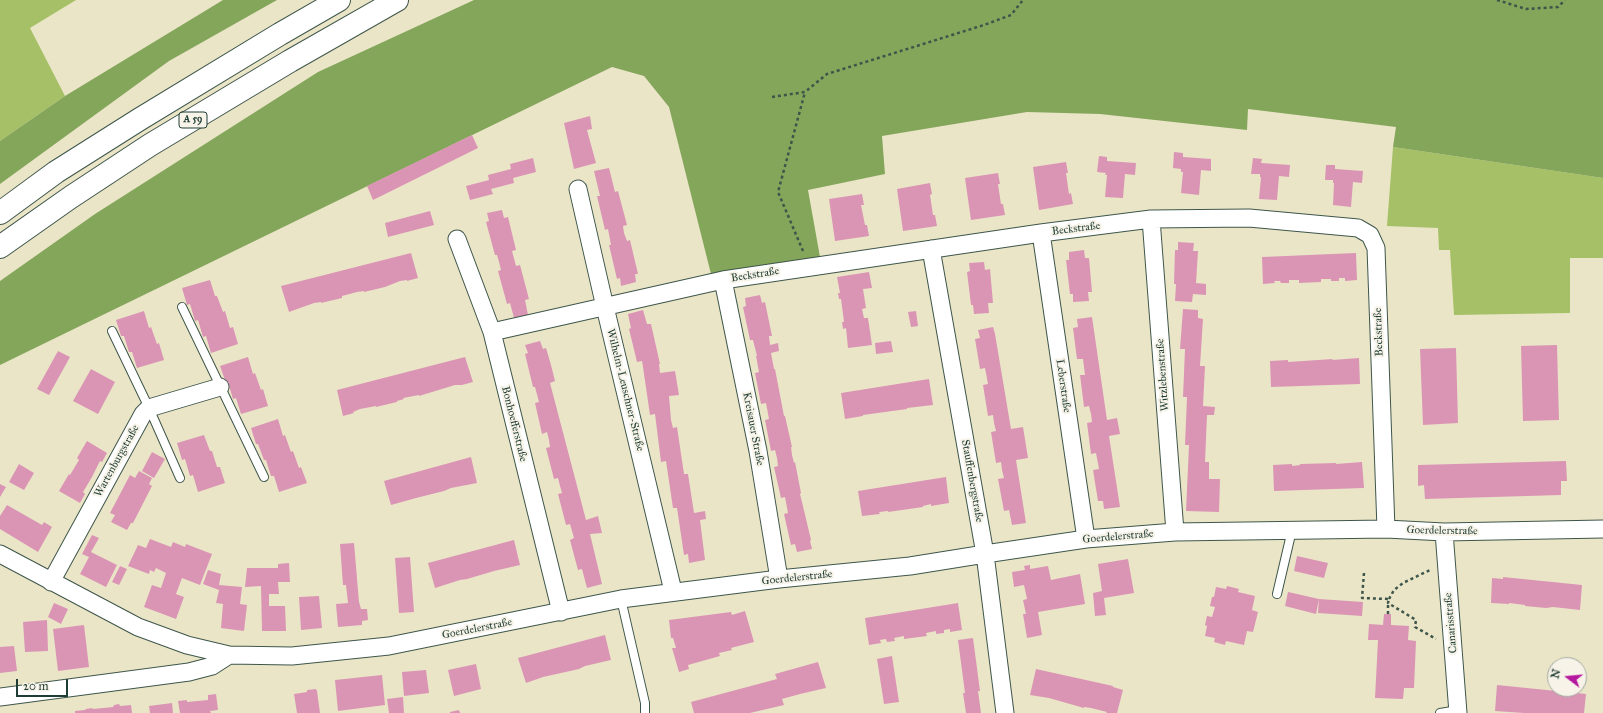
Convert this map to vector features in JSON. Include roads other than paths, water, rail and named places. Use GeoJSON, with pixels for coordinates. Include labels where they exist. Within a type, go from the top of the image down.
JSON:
{"type":"FeatureCollection","features":[{"type":"Feature","properties":{"kind":"highway","name":"A 59"},"geometry":{"type":"LineString","coordinates":[[0,213],[56,172],[140,118],[339,0]]}},
{"type":"Feature","properties":{"kind":"highway","name":"A 59"},"geometry":{"type":"LineString","coordinates":[[0,248],[71,197],[150,145],[290,61],[397,0]]}},
{"type":"Feature","properties":{"kind":"street","name":"Wilhelm-Leuschner-Straße"},"geometry":{"type":"LineString","coordinates":[[578,189],[674,591]]}},
{"type":"Feature","properties":{"kind":"street","name":"Beckstraße"},"geometry":{"type":"LineString","coordinates":[[492,332],[723,280],[1040,233],[1151,219],[1249,218],[1358,228],[1370,234],[1376,248],[1386,529]]}},
{"type":"Feature","properties":{"kind":"street","name":"Witzlebenstraße"},"geometry":{"type":"LineString","coordinates":[[1151,219],[1175,532]]}},
{"type":"Feature","properties":{"kind":"street","name":"Leberstraße"},"geometry":{"type":"LineString","coordinates":[[1040,233],[1086,539]]}},
{"type":"Feature","properties":{"kind":"street","name":"Bonhoefferstraße"},"geometry":{"type":"LineString","coordinates":[[456,239],[492,332],[561,612]]}},
{"type":"Feature","properties":{"kind":"street","name":"Stauffenbergstraße"},"geometry":{"type":"LineString","coordinates":[[931,249],[985,554],[1005,713]]}},
{"type":"Feature","properties":{"kind":"street","name":"Kreisauer Straße"},"geometry":{"type":"LineString","coordinates":[[723,280],[758,451],[771,522],[779,579]]}},
{"type":"Feature","properties":{"kind":"street"},"geometry":{"type":"LineString","coordinates":[[149,408],[220,387]]}},
{"type":"Feature","properties":{"kind":"street","name":"Wartenburgstraße"},"geometry":{"type":"LineString","coordinates":[[51,582],[143,414],[149,408]]}},
{"type":"Feature","properties":{"kind":"street","name":"Goerdelerstraße"},"geometry":{"type":"LineString","coordinates":[[229,655],[292,656],[389,646],[621,599],[674,591],[779,579],[910,566],[1086,539],[1175,532],[1386,529],[1444,532],[1603,529]]}},
{"type":"Feature","properties":{"kind":"street","name":"Canarisstraße"},"geometry":{"type":"LineString","coordinates":[[1444,532],[1458,712]]}},
{"type":"Feature","properties":{"kind":"street"},"geometry":{"type":"LineString","coordinates":[[0,554],[138,627],[187,646],[229,655]]}},
{"type":"Feature","properties":{"kind":"street"},"geometry":{"type":"LineString","coordinates":[[0,697],[189,672],[212,666],[229,655]]}},
{"type":"Feature","properties":{"kind":"lane"},"geometry":{"type":"LineString","coordinates":[[182,307],[264,477]]}},
{"type":"Feature","properties":{"kind":"lane"},"geometry":{"type":"LineString","coordinates":[[112,331],[149,408],[180,478]]}},
{"type":"Feature","properties":{"kind":"lane"},"geometry":{"type":"LineString","coordinates":[[1277,594],[1292,530]]}},
{"type":"Feature","properties":{"kind":"lane"},"geometry":{"type":"LineString","coordinates":[[621,599],[645,703],[645,713]]}},
{"type":"Feature","properties":{"kind":"lane"},"geometry":{"type":"LineString","coordinates":[[1440,713],[1458,712]]}}]}
